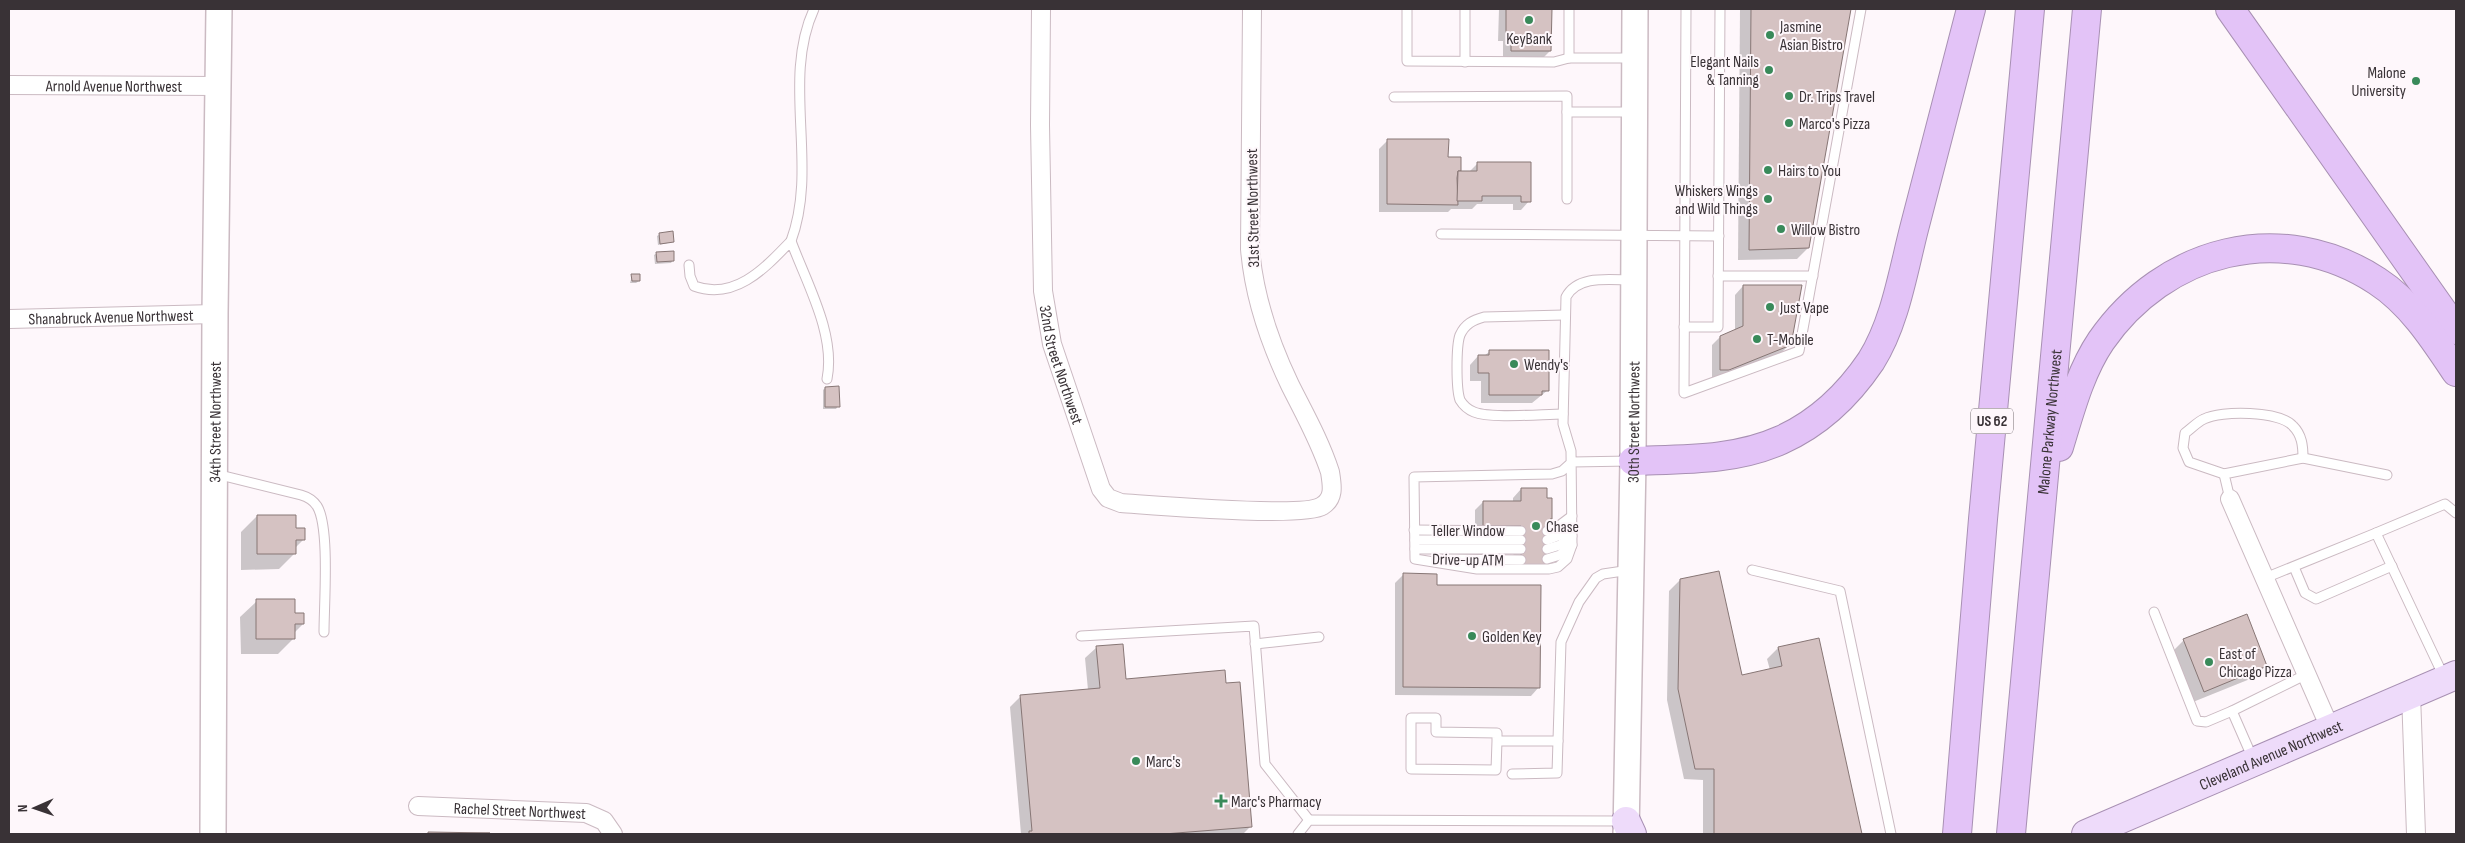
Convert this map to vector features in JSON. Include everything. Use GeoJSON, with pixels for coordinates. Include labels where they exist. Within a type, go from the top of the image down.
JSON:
{"type":"FeatureCollection","features":[{"type":"Feature","properties":{"kind":"highway"},"geometry":{"type":"LineString","coordinates":[[1633,461],[1689,459],[1757,450],[1805,428],[1827,412],[1853,384],[1871,360],[1881,342],[1898,294],[1971,9]]}},
{"type":"Feature","properties":{"kind":"highway","name":"US 62"},"geometry":{"type":"LineString","coordinates":[[1957,834],[1982,519],[2030,9]]}},
{"type":"Feature","properties":{"kind":"highway","name":"Malone Parkway Northwest"},"geometry":{"type":"LineString","coordinates":[[2011,834],[2087,9]]}},
{"type":"Feature","properties":{"kind":"highway"},"geometry":{"type":"LineString","coordinates":[[2230,9],[2456,330]]}},
{"type":"Feature","properties":{"kind":"highway"},"geometry":{"type":"LineString","coordinates":[[2040,521],[2070,409],[2083,374],[2100,342],[2134,302],[2155,285],[2179,270],[2205,258],[2232,251],[2259,248],[2287,248],[2337,260],[2378,281],[2409,308],[2456,372]]}},
{"type":"Feature","properties":{"kind":"main road","name":"Cleveland Avenue Northwest"},"geometry":{"type":"LineString","coordinates":[[2086,834],[2112,828],[2254,761],[2451,677]]}},
{"type":"Feature","properties":{"kind":"street","name":"34th Street Northwest"},"geometry":{"type":"LineString","coordinates":[[213,834],[215,314],[219,9]]}},
{"type":"Feature","properties":{"kind":"street","name":"32nd Street Northwest"},"geometry":{"type":"LineString","coordinates":[[1040,9],[1041,236],[1047,318],[1064,384],[1101,489],[1108,498],[1121,503],[1288,511],[1321,507]]}},
{"type":"Feature","properties":{"kind":"street","name":"31st Street Northwest"},"geometry":{"type":"LineString","coordinates":[[1252,9],[1250,249],[1252,277],[1258,305],[1272,345],[1330,472],[1331,496],[1321,507]]}},
{"type":"Feature","properties":{"kind":"street","name":"30th Street Northwest"},"geometry":{"type":"LineString","coordinates":[[1628,830],[1630,570],[1633,461],[1635,9]]}},
{"type":"Feature","properties":{"kind":"street","name":"Arnold Avenue Northwest"},"geometry":{"type":"LineString","coordinates":[[9,85],[218,86]]}},
{"type":"Feature","properties":{"kind":"street","name":"Shanabruck Avenue Northwest"},"geometry":{"type":"LineString","coordinates":[[9,319],[215,314]]}},
{"type":"Feature","properties":{"kind":"street"},"geometry":{"type":"LineString","coordinates":[[2230,499],[2330,728]]}},
{"type":"Feature","properties":{"kind":"street"},"geometry":{"type":"LineString","coordinates":[[2411,694],[2416,834]]}},
{"type":"Feature","properties":{"kind":"street","name":"Rachel Street Northwest"},"geometry":{"type":"LineString","coordinates":[[418,806],[586,813],[604,821],[613,834]]}},
{"type":"Feature","properties":{"kind":"lane"},"geometry":{"type":"LineString","coordinates":[[689,265],[690,276],[694,286],[707,289],[728,289],[745,282],[763,270],[791,241],[799,219],[802,184],[800,68],[804,39],[814,9]]}},
{"type":"Feature","properties":{"kind":"lane"},"geometry":{"type":"LineString","coordinates":[[1407,9],[1407,61],[1554,62],[1568,58],[1634,58]]}},
{"type":"Feature","properties":{"kind":"lane"},"geometry":{"type":"LineString","coordinates":[[1465,9],[1465,62]]}},
{"type":"Feature","properties":{"kind":"lane"},"geometry":{"type":"LineString","coordinates":[[1568,58],[1569,9]]}},
{"type":"Feature","properties":{"kind":"lane"},"geometry":{"type":"LineString","coordinates":[[1686,9],[1684,393],[1799,351],[1861,9]]}},
{"type":"Feature","properties":{"kind":"lane"},"geometry":{"type":"LineString","coordinates":[[1684,327],[1718,327],[1720,9]]}},
{"type":"Feature","properties":{"kind":"lane"},"geometry":{"type":"LineString","coordinates":[[1394,97],[1567,96],[1567,199]]}},
{"type":"Feature","properties":{"kind":"lane"},"geometry":{"type":"LineString","coordinates":[[1567,112],[1634,112]]}},
{"type":"Feature","properties":{"kind":"lane"},"geometry":{"type":"LineString","coordinates":[[1441,234],[1634,237],[1719,236]]}},
{"type":"Feature","properties":{"kind":"lane"},"geometry":{"type":"LineString","coordinates":[[791,241],[826,333],[830,365],[827,378]]}},
{"type":"Feature","properties":{"kind":"lane"},"geometry":{"type":"LineString","coordinates":[[1718,276],[1813,276]]}},
{"type":"Feature","properties":{"kind":"lane"},"geometry":{"type":"LineString","coordinates":[[1633,461],[1572,462],[1562,470],[1552,474],[1414,477],[1415,544],[1477,569],[1549,569],[1558,567],[1567,559],[1572,546],[1572,536],[1572,526],[1572,516],[1572,462],[1572,451],[1563,424],[1564,316],[1566,297],[1576,285],[1592,280],[1634,280]]}},
{"type":"Feature","properties":{"kind":"lane"},"geometry":{"type":"LineString","coordinates":[[1563,414],[1484,415],[1466,408],[1461,401],[1458,391],[1458,346],[1460,335],[1473,320],[1484,317],[1564,316]]}},
{"type":"Feature","properties":{"kind":"lane"},"geometry":{"type":"LineString","coordinates":[[2303,458],[2302,441],[2293,425],[2269,415],[2228,414],[2204,419],[2185,433],[2183,448],[2189,462],[2224,474],[2303,458],[2387,475]]}},
{"type":"Feature","properties":{"kind":"lane"},"geometry":{"type":"LineString","coordinates":[[215,474],[302,495],[310,499],[317,506],[324,530],[324,632]]}},
{"type":"Feature","properties":{"kind":"lane"},"geometry":{"type":"LineString","coordinates":[[2224,474],[2230,499]]}},
{"type":"Feature","properties":{"kind":"lane"},"geometry":{"type":"LineString","coordinates":[[2265,578],[2445,504],[2456,512]]}},
{"type":"Feature","properties":{"kind":"lane"},"geometry":{"type":"LineString","coordinates":[[1547,540],[1572,516]]}},
{"type":"Feature","properties":{"kind":"lane"},"geometry":{"type":"LineString","coordinates":[[1547,540],[1560,535],[1572,526]]}},
{"type":"Feature","properties":{"kind":"lane"},"geometry":{"type":"LineString","coordinates":[[2376,533],[2451,677]]}},
{"type":"Feature","properties":{"kind":"lane"},"geometry":{"type":"LineString","coordinates":[[1547,540],[1560,545],[1572,536]]}},
{"type":"Feature","properties":{"kind":"lane","name":"Teller Window"},"geometry":{"type":"LineString","coordinates":[[1415,544],[1521,540],[1415,544]]}},
{"type":"Feature","properties":{"kind":"lane","name":"Drive-up ATM"},"geometry":{"type":"LineString","coordinates":[[1415,544],[1521,560]]}},
{"type":"Feature","properties":{"kind":"lane"},"geometry":{"type":"LineString","coordinates":[[1547,560],[1560,555],[1572,546]]}},
{"type":"Feature","properties":{"kind":"lane"},"geometry":{"type":"LineString","coordinates":[[2294,567],[2305,594],[2316,599],[2392,566]]}},
{"type":"Feature","properties":{"kind":"lane"},"geometry":{"type":"LineString","coordinates":[[1512,774],[1557,773],[1560,642],[1579,602],[1596,578],[1603,574],[1630,570]]}},
{"type":"Feature","properties":{"kind":"lane"},"geometry":{"type":"LineString","coordinates":[[1752,570],[1840,591],[1891,834]]}},
{"type":"Feature","properties":{"kind":"lane"},"geometry":{"type":"LineString","coordinates":[[2154,612],[2197,721],[2206,722],[2232,711],[2307,674]]}},
{"type":"Feature","properties":{"kind":"lane"},"geometry":{"type":"LineString","coordinates":[[1081,636],[1254,626],[1265,764],[1309,820]]}},
{"type":"Feature","properties":{"kind":"lane"},"geometry":{"type":"LineString","coordinates":[[1255,644],[1319,637]]}},
{"type":"Feature","properties":{"kind":"lane"},"geometry":{"type":"LineString","coordinates":[[2232,711],[2254,761]]}},
{"type":"Feature","properties":{"kind":"lane"},"geometry":{"type":"LineString","coordinates":[[1411,718],[1436,718],[1436,732],[1497,733],[1497,741],[1496,770],[1411,769],[1411,718]]}},
{"type":"Feature","properties":{"kind":"lane"},"geometry":{"type":"LineString","coordinates":[[1497,741],[1558,741]]}},
{"type":"Feature","properties":{"kind":"lane"},"geometry":{"type":"LineString","coordinates":[[1309,820],[1628,830]]}},
{"type":"Feature","properties":{"kind":"lane"},"geometry":{"type":"LineString","coordinates":[[1298,834],[1309,820]]}},
{"type":"Feature","properties":{"kind":"building"},"geometry":{"type":"Polygon","coordinates":[[[1506,9],[1552,9],[1551,51],[1511,51],[1511,33],[1506,33],[1506,9]]]}},
{"type":"Feature","properties":{"kind":"building"},"geometry":{"type":"Polygon","coordinates":[[[1751,9],[1851,9],[1809,248],[1749,250],[1751,9]]]}},
{"type":"Feature","properties":{"kind":"building"},"geometry":{"type":"Polygon","coordinates":[[[1387,139],[1449,139],[1448,157],[1461,157],[1461,171],[1458,171],[1457,178],[1458,205],[1387,204],[1387,139]]]}},
{"type":"Feature","properties":{"kind":"building"},"geometry":{"type":"Polygon","coordinates":[[[1477,162],[1531,162],[1531,202],[1521,202],[1521,196],[1482,196],[1482,201],[1457,201],[1458,171],[1477,171],[1477,162]]]}},
{"type":"Feature","properties":{"kind":"building"},"geometry":{"type":"Polygon","coordinates":[[[673,231],[674,242],[660,244],[659,233],[673,231]]]}},
{"type":"Feature","properties":{"kind":"building"},"geometry":{"type":"Polygon","coordinates":[[[674,251],[674,261],[657,262],[656,252],[674,251]]]}},
{"type":"Feature","properties":{"kind":"building"},"geometry":{"type":"Polygon","coordinates":[[[631,274],[640,274],[640,281],[632,281],[631,274]]]}},
{"type":"Feature","properties":{"kind":"building"},"geometry":{"type":"Polygon","coordinates":[[[1743,285],[1802,285],[1791,345],[1729,370],[1720,370],[1720,336],[1743,326],[1743,285]]]}},
{"type":"Feature","properties":{"kind":"building","name":"Wendy's"},"geometry":{"type":"Polygon","coordinates":[[[1489,350],[1549,350],[1549,391],[1542,391],[1542,395],[1489,395],[1489,373],[1478,373],[1478,355],[1489,355],[1489,350]]]}},
{"type":"Feature","properties":{"kind":"building"},"geometry":{"type":"Polygon","coordinates":[[[839,386],[840,407],[825,407],[825,387],[839,386]]]}},
{"type":"Feature","properties":{"kind":"building","name":"Chase"},"geometry":{"type":"Polygon","coordinates":[[[1521,488],[1547,488],[1547,498],[1552,498],[1552,519],[1550,519],[1550,527],[1547,527],[1547,565],[1521,565],[1521,526],[1483,526],[1483,501],[1521,501],[1521,488]]]}},
{"type":"Feature","properties":{"kind":"building"},"geometry":{"type":"Polygon","coordinates":[[[257,515],[296,515],[296,528],[305,528],[305,540],[296,540],[296,554],[257,554],[257,515]]]}},
{"type":"Feature","properties":{"kind":"building"},"geometry":{"type":"Polygon","coordinates":[[[1719,571],[1742,675],[1782,666],[1778,647],[1819,638],[1862,834],[1714,834],[1714,769],[1695,769],[1678,689],[1680,579],[1719,571]]]}},
{"type":"Feature","properties":{"kind":"building","name":"Golden Key"},"geometry":{"type":"Polygon","coordinates":[[[1403,573],[1437,574],[1437,585],[1541,585],[1540,688],[1403,687],[1403,573]]]}},
{"type":"Feature","properties":{"kind":"building"},"geometry":{"type":"Polygon","coordinates":[[[256,599],[295,599],[295,613],[304,613],[304,624],[295,624],[295,639],[256,639],[256,599]]]}},
{"type":"Feature","properties":{"kind":"building"},"geometry":{"type":"Polygon","coordinates":[[[2247,614],[2267,666],[2204,692],[2183,639],[2247,614]]]}},
{"type":"Feature","properties":{"kind":"building","name":"Marc's"},"geometry":{"type":"Polygon","coordinates":[[[1123,644],[1126,679],[1225,670],[1226,683],[1240,682],[1252,827],[1164,834],[1029,834],[1029,831],[1032,831],[1020,695],[1100,688],[1096,646],[1123,644]]]}},
{"type":"Feature","properties":{"kind":"building"},"geometry":{"type":"Polygon","coordinates":[[[428,832],[490,833],[428,834],[428,832]]]}},
{"type":"Feature","properties":{"kind":"place","name":"KeyBank"},"geometry":{"type":"Point","coordinates":[1529,20]}},
{"type":"Feature","properties":{"kind":"place","name":"Jasmine Asian Bistro"},"geometry":{"type":"Point","coordinates":[1770,35]}},
{"type":"Feature","properties":{"kind":"place","name":"Elegant Nails & Tanning"},"geometry":{"type":"Point","coordinates":[1769,70]}},
{"type":"Feature","properties":{"kind":"place","name":"Malone University"},"geometry":{"type":"Point","coordinates":[2416,81]}},
{"type":"Feature","properties":{"kind":"place","name":"Dr. Trips Travel"},"geometry":{"type":"Point","coordinates":[1789,96]}},
{"type":"Feature","properties":{"kind":"place","name":"Marco's Pizza"},"geometry":{"type":"Point","coordinates":[1789,123]}},
{"type":"Feature","properties":{"kind":"place","name":"Hairs to You"},"geometry":{"type":"Point","coordinates":[1768,170]}},
{"type":"Feature","properties":{"kind":"place","name":"Whiskers Wings and Wild Things"},"geometry":{"type":"Point","coordinates":[1768,199]}},
{"type":"Feature","properties":{"kind":"place","name":"Willow Bistro"},"geometry":{"type":"Point","coordinates":[1781,229]}},
{"type":"Feature","properties":{"kind":"place","name":"Just Vape"},"geometry":{"type":"Point","coordinates":[1770,307]}},
{"type":"Feature","properties":{"kind":"place","name":"T-Mobile"},"geometry":{"type":"Point","coordinates":[1757,339]}},
{"type":"Feature","properties":{"kind":"place","name":"Wendy's"},"geometry":{"type":"Point","coordinates":[1514,364]}},
{"type":"Feature","properties":{"kind":"place","name":"Chase"},"geometry":{"type":"Point","coordinates":[1536,526]}},
{"type":"Feature","properties":{"kind":"place","name":"Golden Key"},"geometry":{"type":"Point","coordinates":[1472,636]}},
{"type":"Feature","properties":{"kind":"place","name":"East of Chicago Pizza"},"geometry":{"type":"Point","coordinates":[2209,662]}},
{"type":"Feature","properties":{"kind":"place","name":"Marc's"},"geometry":{"type":"Point","coordinates":[1136,761]}},
{"type":"Feature","properties":{"kind":"place","name":"Marc's Pharmacy"},"geometry":{"type":"Point","coordinates":[1221,801]}}]}
